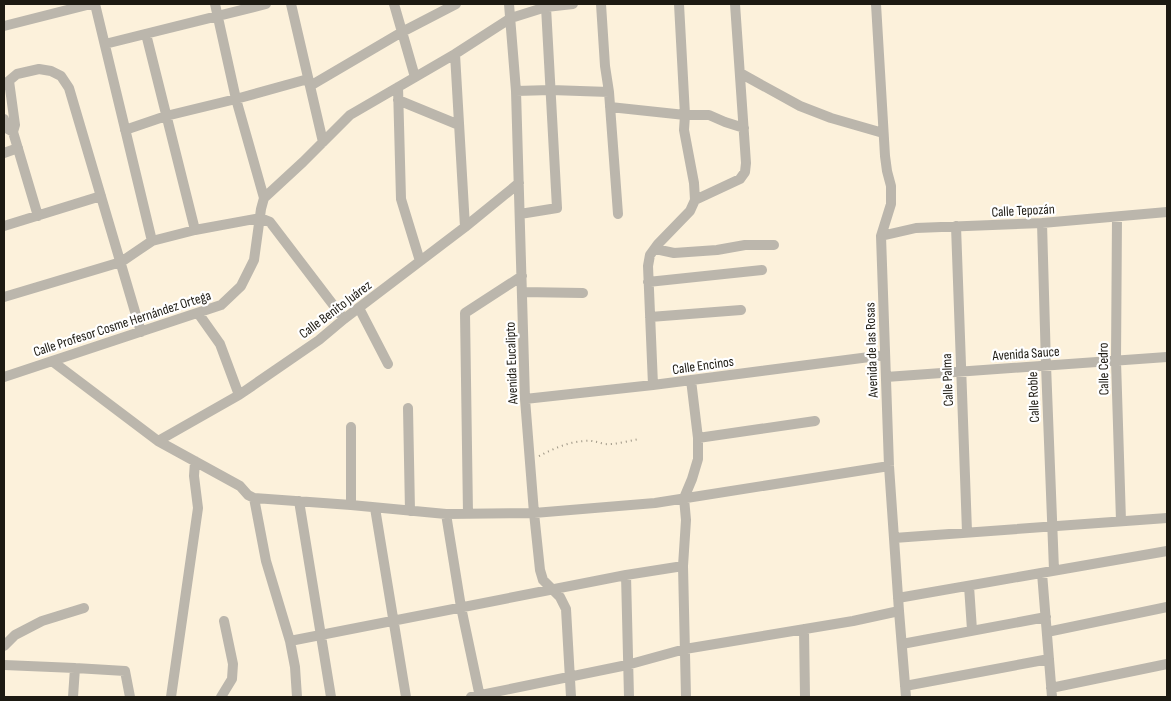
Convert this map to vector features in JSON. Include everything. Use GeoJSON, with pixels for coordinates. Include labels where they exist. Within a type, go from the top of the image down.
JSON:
{"type":"FeatureCollection","features":[{"type":"Feature","properties":{"kind":"street"},"geometry":{"type":"LineString","coordinates":[[4,26],[90,4]]}},
{"type":"Feature","properties":{"kind":"street"},"geometry":{"type":"LineString","coordinates":[[95,4],[152,241]]}},
{"type":"Feature","properties":{"kind":"street"},"geometry":{"type":"LineString","coordinates":[[215,4],[236,99],[264,198],[350,115],[455,54],[511,18],[546,7],[573,4]]}},
{"type":"Feature","properties":{"kind":"street"},"geometry":{"type":"LineString","coordinates":[[105,44],[266,4]]}},
{"type":"Feature","properties":{"kind":"street"},"geometry":{"type":"LineString","coordinates":[[291,4],[323,142]]}},
{"type":"Feature","properties":{"kind":"street"},"geometry":{"type":"LineString","coordinates":[[394,4],[415,77]]}},
{"type":"Feature","properties":{"kind":"street"},"geometry":{"type":"LineString","coordinates":[[125,130],[166,116],[309,83],[456,4]]}},
{"type":"Feature","properties":{"kind":"street","name":"Avenida Eucalipto"},"geometry":{"type":"LineString","coordinates":[[509,4],[516,91],[525,399],[534,513],[540,570],[543,580],[560,597],[566,609],[571,697]]}},
{"type":"Feature","properties":{"kind":"street"},"geometry":{"type":"LineString","coordinates":[[601,4],[618,214]]}},
{"type":"Feature","properties":{"kind":"street"},"geometry":{"type":"LineString","coordinates":[[653,385],[648,282],[650,256],[690,211],[695,200],[694,183],[684,130],[685,115],[678,4]]}},
{"type":"Feature","properties":{"kind":"street"},"geometry":{"type":"LineString","coordinates":[[695,200],[740,179],[746,172],[735,4]]}},
{"type":"Feature","properties":{"kind":"street","name":"Avenida de las Rosas"},"geometry":{"type":"LineString","coordinates":[[876,4],[884,156],[891,186],[891,204],[880,236],[889,466],[906,697]]}},
{"type":"Feature","properties":{"kind":"street"},"geometry":{"type":"LineString","coordinates":[[520,214],[557,208],[546,7]]}},
{"type":"Feature","properties":{"kind":"street"},"geometry":{"type":"LineString","coordinates":[[146,34],[194,230]]}},
{"type":"Feature","properties":{"kind":"street"},"geometry":{"type":"LineString","coordinates":[[455,54],[465,227]]}},
{"type":"Feature","properties":{"kind":"street"},"geometry":{"type":"LineString","coordinates":[[38,216],[13,132],[15,125],[6,83],[17,74],[39,69],[51,70],[61,76],[69,88],[141,332]]}},
{"type":"Feature","properties":{"kind":"street"},"geometry":{"type":"LineString","coordinates":[[740,73],[800,106],[830,118],[883,133]]}},
{"type":"Feature","properties":{"kind":"street"},"geometry":{"type":"LineString","coordinates":[[398,87],[401,199],[420,261]]}},
{"type":"Feature","properties":{"kind":"street"},"geometry":{"type":"LineString","coordinates":[[516,91],[609,92]]}},
{"type":"Feature","properties":{"kind":"street"},"geometry":{"type":"LineString","coordinates":[[398,100],[459,125]]}},
{"type":"Feature","properties":{"kind":"street"},"geometry":{"type":"LineString","coordinates":[[610,108],[685,115],[709,115],[744,128]]}},
{"type":"Feature","properties":{"kind":"street"},"geometry":{"type":"LineString","coordinates":[[4,119],[6,128],[13,132]]}},
{"type":"Feature","properties":{"kind":"street"},"geometry":{"type":"LineString","coordinates":[[4,153],[18,148]]}},
{"type":"Feature","properties":{"kind":"street","name":"Calle Benito Juárez"},"geometry":{"type":"LineString","coordinates":[[158,441],[239,395],[319,340],[519,183]]}},
{"type":"Feature","properties":{"kind":"street"},"geometry":{"type":"LineString","coordinates":[[4,226],[101,196]]}},
{"type":"Feature","properties":{"kind":"street","name":"Calle Profesor Cosme Hernández Ortega"},"geometry":{"type":"LineString","coordinates":[[4,376],[221,306],[241,286],[254,260],[264,198]]}},
{"type":"Feature","properties":{"kind":"street","name":"Calle Tepozán"},"geometry":{"type":"LineString","coordinates":[[880,236],[916,228],[1042,223],[1167,212]]}},
{"type":"Feature","properties":{"kind":"street","name":"Calle Cedro"},"geometry":{"type":"LineString","coordinates":[[1117,217],[1116,361],[1121,521]]}},
{"type":"Feature","properties":{"kind":"street"},"geometry":{"type":"LineString","coordinates":[[4,297],[120,262],[152,241],[194,230],[260,218],[270,222],[344,319]]}},
{"type":"Feature","properties":{"kind":"street","name":"Calle Roble"},"geometry":{"type":"LineString","coordinates":[[1042,223],[1054,570]]}},
{"type":"Feature","properties":{"kind":"street","name":"Calle Palma"},"geometry":{"type":"LineString","coordinates":[[956,226],[966,532]]}},
{"type":"Feature","properties":{"kind":"street"},"geometry":{"type":"LineString","coordinates":[[655,249],[674,254],[746,245],[774,245]]}},
{"type":"Feature","properties":{"kind":"street"},"geometry":{"type":"LineString","coordinates":[[648,282],[762,270]]}},
{"type":"Feature","properties":{"kind":"street"},"geometry":{"type":"LineString","coordinates":[[468,514],[465,313],[522,276]]}},
{"type":"Feature","properties":{"kind":"street"},"geometry":{"type":"LineString","coordinates":[[522,292],[582,293]]}},
{"type":"Feature","properties":{"kind":"street"},"geometry":{"type":"LineString","coordinates":[[359,308],[388,364]]}},
{"type":"Feature","properties":{"kind":"street"},"geometry":{"type":"LineString","coordinates":[[650,317],[741,310]]}},
{"type":"Feature","properties":{"kind":"street"},"geometry":{"type":"LineString","coordinates":[[198,313],[220,344],[239,395]]}},
{"type":"Feature","properties":{"kind":"street","name":"Calle Encinos"},"geometry":{"type":"LineString","coordinates":[[525,399],[653,385],[885,354]]}},
{"type":"Feature","properties":{"kind":"street","name":"Avenida Sauce"},"geometry":{"type":"LineString","coordinates":[[886,377],[1167,357]]}},
{"type":"Feature","properties":{"kind":"street"},"geometry":{"type":"LineString","coordinates":[[52,361],[158,441],[240,486],[248,495],[254,498],[446,514],[534,513],[655,502],[889,466]]}},
{"type":"Feature","properties":{"kind":"street"},"geometry":{"type":"LineString","coordinates":[[686,697],[683,566],[686,520],[684,498],[698,459],[698,438],[691,380]]}},
{"type":"Feature","properties":{"kind":"street"},"geometry":{"type":"LineString","coordinates":[[408,408],[410,511]]}},
{"type":"Feature","properties":{"kind":"street"},"geometry":{"type":"LineString","coordinates":[[698,438],[815,421]]}},
{"type":"Feature","properties":{"kind":"street"},"geometry":{"type":"LineString","coordinates":[[351,427],[351,505]]}},
{"type":"Feature","properties":{"kind":"street"},"geometry":{"type":"LineString","coordinates":[[171,697],[198,508],[194,476],[195,461]]}},
{"type":"Feature","properties":{"kind":"street"},"geometry":{"type":"LineString","coordinates":[[254,498],[266,561],[290,642],[295,667],[297,697]]}},
{"type":"Feature","properties":{"kind":"street"},"geometry":{"type":"LineString","coordinates":[[299,501],[331,697]]}},
{"type":"Feature","properties":{"kind":"street"},"geometry":{"type":"LineString","coordinates":[[375,508],[406,697]]}},
{"type":"Feature","properties":{"kind":"street"},"geometry":{"type":"LineString","coordinates":[[446,514],[477,697],[627,665],[685,649],[853,621],[899,611]]}},
{"type":"Feature","properties":{"kind":"street"},"geometry":{"type":"LineString","coordinates":[[894,538],[1167,518]]}},
{"type":"Feature","properties":{"kind":"street"},"geometry":{"type":"LineString","coordinates":[[898,598],[1167,551]]}},
{"type":"Feature","properties":{"kind":"street"},"geometry":{"type":"LineString","coordinates":[[290,642],[552,589],[683,566]]}},
{"type":"Feature","properties":{"kind":"street"},"geometry":{"type":"LineString","coordinates":[[1042,573],[1052,692],[1167,664]]}},
{"type":"Feature","properties":{"kind":"street"},"geometry":{"type":"LineString","coordinates":[[626,575],[629,697]]}},
{"type":"Feature","properties":{"kind":"street"},"geometry":{"type":"LineString","coordinates":[[969,586],[972,630]]}},
{"type":"Feature","properties":{"kind":"street"},"geometry":{"type":"LineString","coordinates":[[1047,632],[1167,607]]}},
{"type":"Feature","properties":{"kind":"street"},"geometry":{"type":"LineString","coordinates":[[4,646],[15,635],[42,621],[84,608]]}},
{"type":"Feature","properties":{"kind":"street"},"geometry":{"type":"LineString","coordinates":[[902,644],[1046,617]]}},
{"type":"Feature","properties":{"kind":"street"},"geometry":{"type":"LineString","coordinates":[[221,697],[232,679],[233,664],[224,621]]}},
{"type":"Feature","properties":{"kind":"street"},"geometry":{"type":"LineString","coordinates":[[804,629],[805,697]]}},
{"type":"Feature","properties":{"kind":"street"},"geometry":{"type":"LineString","coordinates":[[905,686],[1049,659]]}},
{"type":"Feature","properties":{"kind":"street"},"geometry":{"type":"LineString","coordinates":[[4,665],[125,671],[130,697]]}},
{"type":"Feature","properties":{"kind":"street"},"geometry":{"type":"LineString","coordinates":[[73,697],[75,668]]}},
{"type":"Feature","properties":{"kind":"path"},"geometry":{"type":"LineString","coordinates":[[530,460],[569,443],[594,440],[604,444],[639,439]]}}]}
